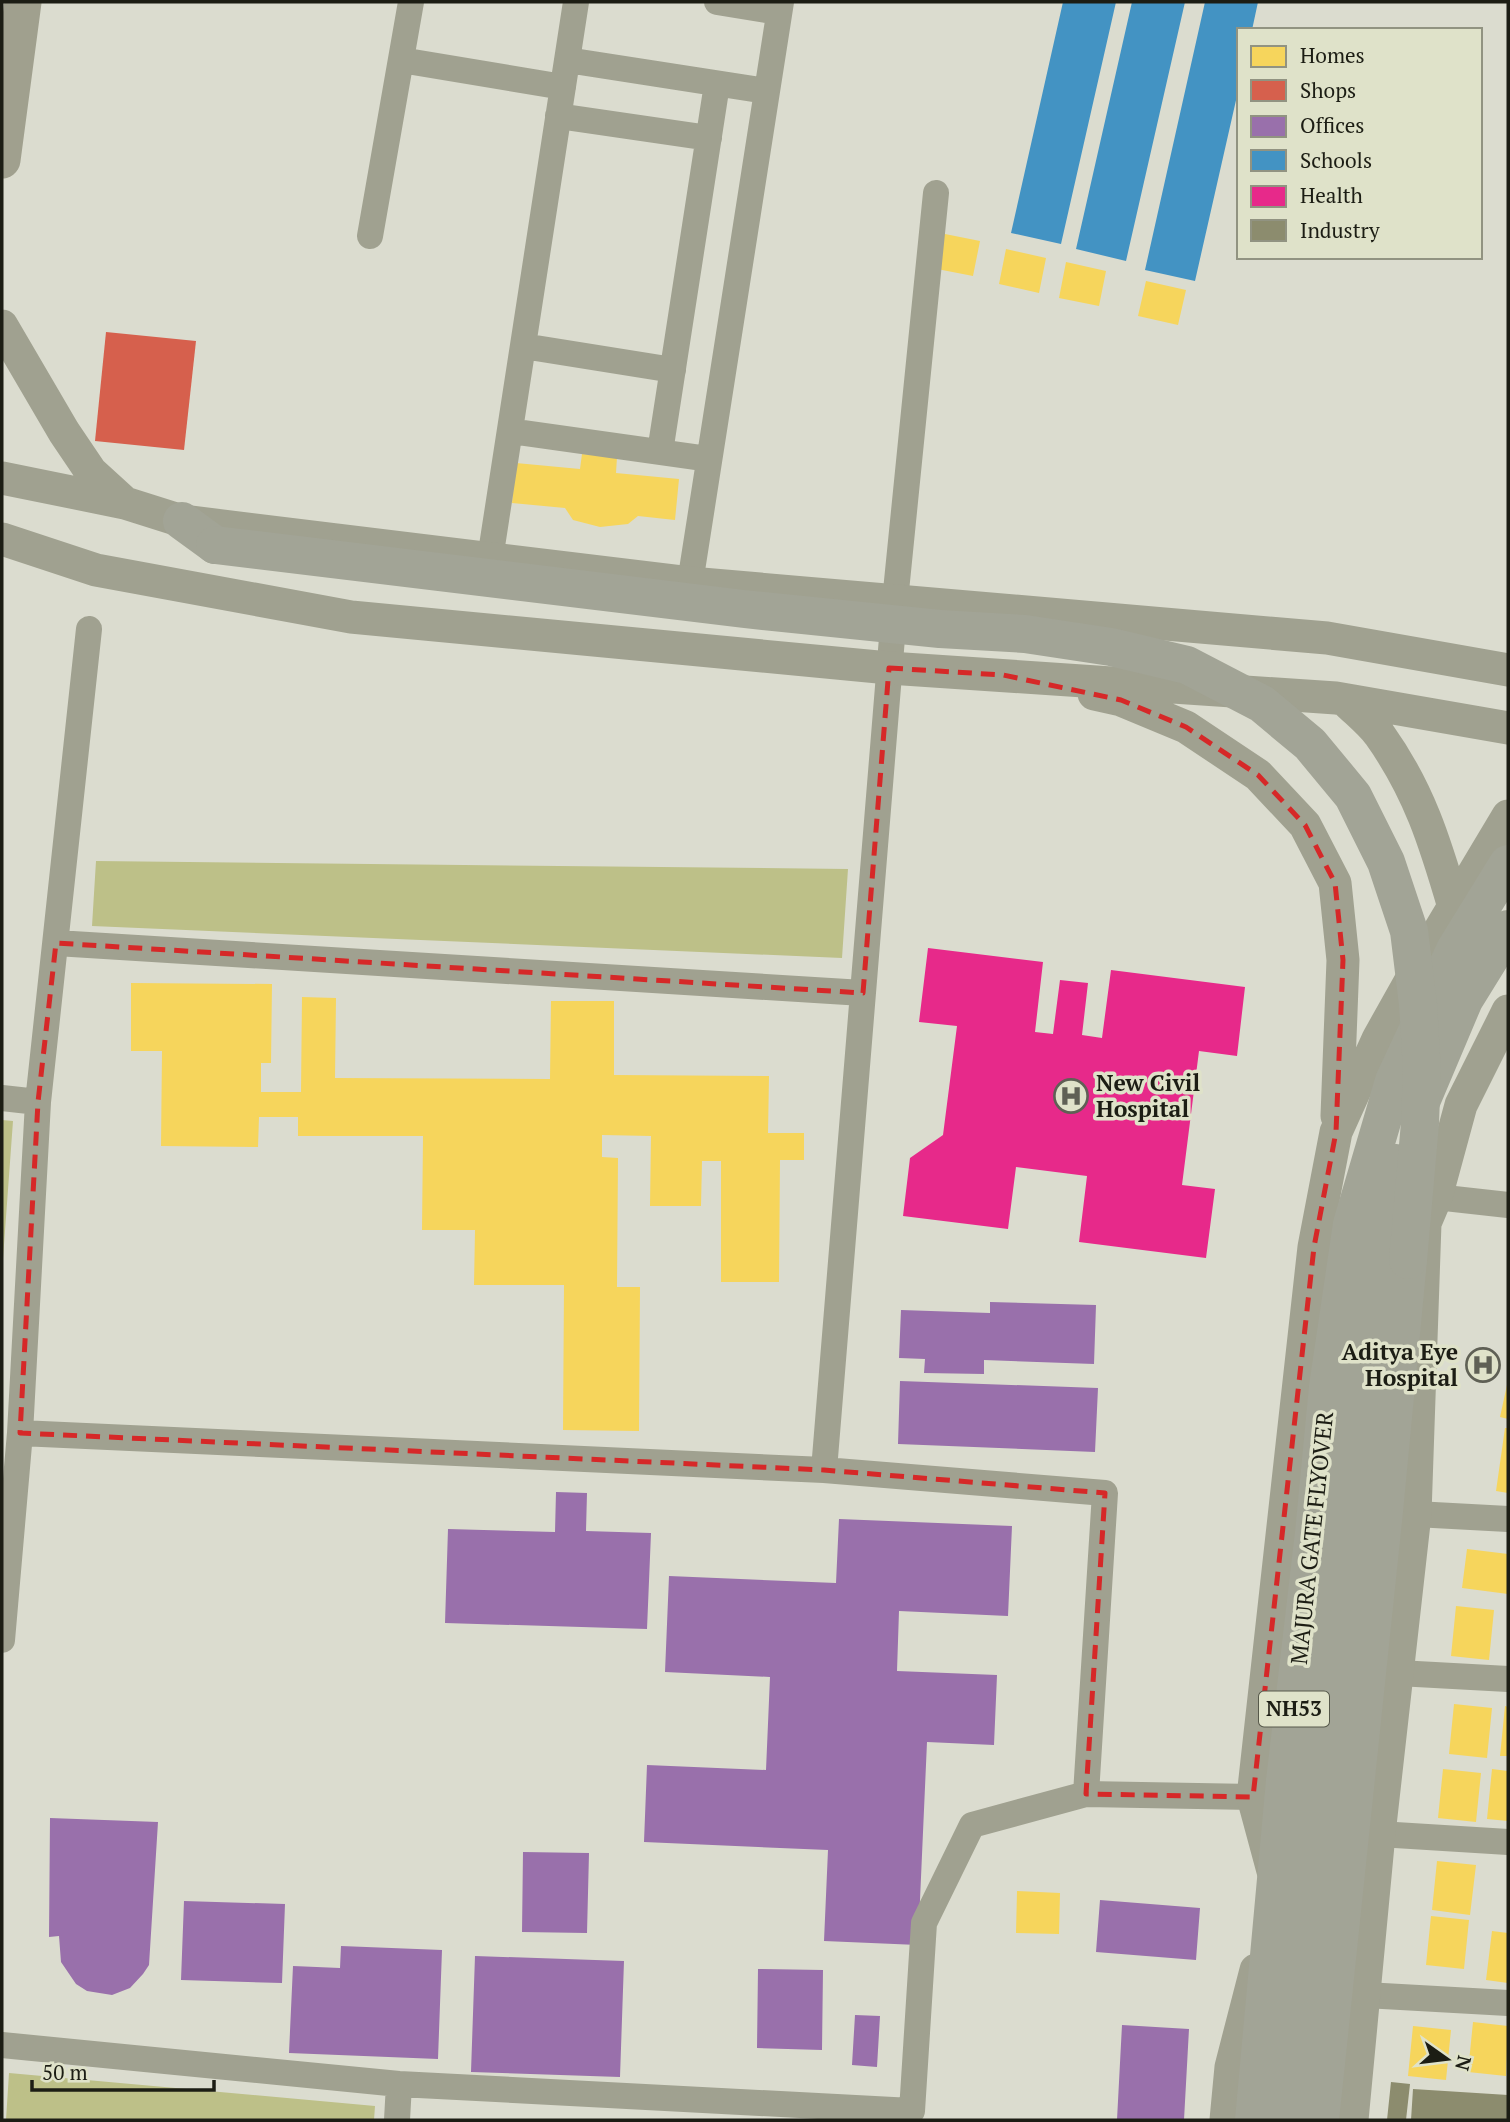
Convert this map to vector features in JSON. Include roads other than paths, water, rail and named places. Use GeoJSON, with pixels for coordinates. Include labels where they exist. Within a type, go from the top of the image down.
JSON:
{"type":"FeatureCollection","features":[{"type":"Feature","properties":{"kind":"highway"},"geometry":{"type":"LineString","coordinates":[[181,521],[215,545],[744,609],[940,629],[1025,634],[1111,647],[1187,664],[1262,704],[1310,744],[1353,796],[1386,862],[1409,931],[1418,1004],[1422,1071],[1416,1179],[1386,1497],[1320,2120]]}},
{"type":"Feature","properties":{"kind":"highway","name":"MAJURA GATE FLYOVER"},"geometry":{"type":"LineString","coordinates":[[1254,2120],[1285,1781],[1328,1387],[1352,1224],[1394,1081],[1455,950],[1508,864]]}},
{"type":"Feature","properties":{"kind":"highway","name":"MAJURA GATE FLYOVER"},"geometry":{"type":"LineString","coordinates":[[1289,2120],[1362,1353],[1388,1181],[1464,1000],[1508,929]]}},
{"type":"Feature","properties":{"kind":"main road"},"geometry":{"type":"LineString","coordinates":[[2,160],[23,2]]}},
{"type":"Feature","properties":{"kind":"street"},"geometry":{"type":"LineString","coordinates":[[370,236],[411,2]]}},
{"type":"Feature","properties":{"kind":"street"},"geometry":{"type":"LineString","coordinates":[[490,559],[576,2]]}},
{"type":"Feature","properties":{"kind":"street"},"geometry":{"type":"LineString","coordinates":[[690,583],[780,7],[717,2]]}},
{"type":"Feature","properties":{"kind":"street"},"geometry":{"type":"LineString","coordinates":[[401,60],[563,87]]}},
{"type":"Feature","properties":{"kind":"street"},"geometry":{"type":"LineString","coordinates":[[567,60],[767,91]]}},
{"type":"Feature","properties":{"kind":"street"},"geometry":{"type":"LineString","coordinates":[[660,452],[717,84]]}},
{"type":"Feature","properties":{"kind":"street"},"geometry":{"type":"LineString","coordinates":[[558,116],[709,138]]}},
{"type":"Feature","properties":{"kind":"street"},"geometry":{"type":"LineString","coordinates":[[824,1470],[889,668],[936,193]]}},
{"type":"Feature","properties":{"kind":"street"},"geometry":{"type":"LineString","coordinates":[[2,326],[64,432],[86,463],[125,503]]}},
{"type":"Feature","properties":{"kind":"street"},"geometry":{"type":"LineString","coordinates":[[523,346],[673,370]]}},
{"type":"Feature","properties":{"kind":"street"},"geometry":{"type":"LineString","coordinates":[[510,431],[709,458]]}},
{"type":"Feature","properties":{"kind":"street"},"geometry":{"type":"LineString","coordinates":[[2,478],[125,503],[181,521],[690,583],[1327,638],[1499,666]]}},
{"type":"Feature","properties":{"kind":"street"},"geometry":{"type":"LineString","coordinates":[[2,539],[96,570],[351,617],[889,668],[1345,700],[1508,728]]}},
{"type":"Feature","properties":{"kind":"street"},"geometry":{"type":"LineString","coordinates":[[2,1640],[20,1433],[38,1102],[89,629]]}},
{"type":"Feature","properties":{"kind":"street"},"geometry":{"type":"LineString","coordinates":[[1003,675],[1121,700],[1186,727],[1258,775],[1305,825],[1335,883],[1341,947],[1336,1132],[1314,1247],[1253,1797],[1277,1886],[1231,2067],[1226,2120]]}},
{"type":"Feature","properties":{"kind":"street"},"geometry":{"type":"LineString","coordinates":[[1345,700],[1378,732],[1415,790],[1436,844],[1454,907]]}},
{"type":"Feature","properties":{"kind":"street"},"geometry":{"type":"LineString","coordinates":[[1336,1132],[1378,1040],[1508,816]]}},
{"type":"Feature","properties":{"kind":"street"},"geometry":{"type":"LineString","coordinates":[[57,943],[863,993]]}},
{"type":"Feature","properties":{"kind":"street"},"geometry":{"type":"LineString","coordinates":[[1352,2120],[1379,1834],[1415,1514],[1425,1223],[1436,1197],[1461,1105],[1508,1011]]}},
{"type":"Feature","properties":{"kind":"street"},"geometry":{"type":"LineString","coordinates":[[2,1098],[38,1102]]}},
{"type":"Feature","properties":{"kind":"street"},"geometry":{"type":"LineString","coordinates":[[1436,1197],[1508,1205]]}},
{"type":"Feature","properties":{"kind":"street"},"geometry":{"type":"LineString","coordinates":[[20,1433],[824,1470],[1105,1493],[1086,1794]]}},
{"type":"Feature","properties":{"kind":"street"},"geometry":{"type":"LineString","coordinates":[[1415,1514],[1508,1519]]}},
{"type":"Feature","properties":{"kind":"street"},"geometry":{"type":"LineString","coordinates":[[1398,1673],[1508,1679]]}},
{"type":"Feature","properties":{"kind":"street"},"geometry":{"type":"LineString","coordinates":[[2,2045],[399,2084],[912,2111],[924,1923],[972,1825],[1086,1794],[1253,1797]]}},
{"type":"Feature","properties":{"kind":"street"},"geometry":{"type":"LineString","coordinates":[[1379,1834],[1508,1842]]}},
{"type":"Feature","properties":{"kind":"street"},"geometry":{"type":"LineString","coordinates":[[1365,1995],[1508,2003]]}},
{"type":"Feature","properties":{"kind":"street"},"geometry":{"type":"LineString","coordinates":[[397,2120],[399,2084]]}},
{"type":"Feature","properties":{"kind":"place","name":"New Civil Hospital"},"geometry":{"type":"Point","coordinates":[1071,1096]}},
{"type":"Feature","properties":{"kind":"place","name":"Aditya Eye Hospital"},"geometry":{"type":"Point","coordinates":[1483,1365]}}]}
